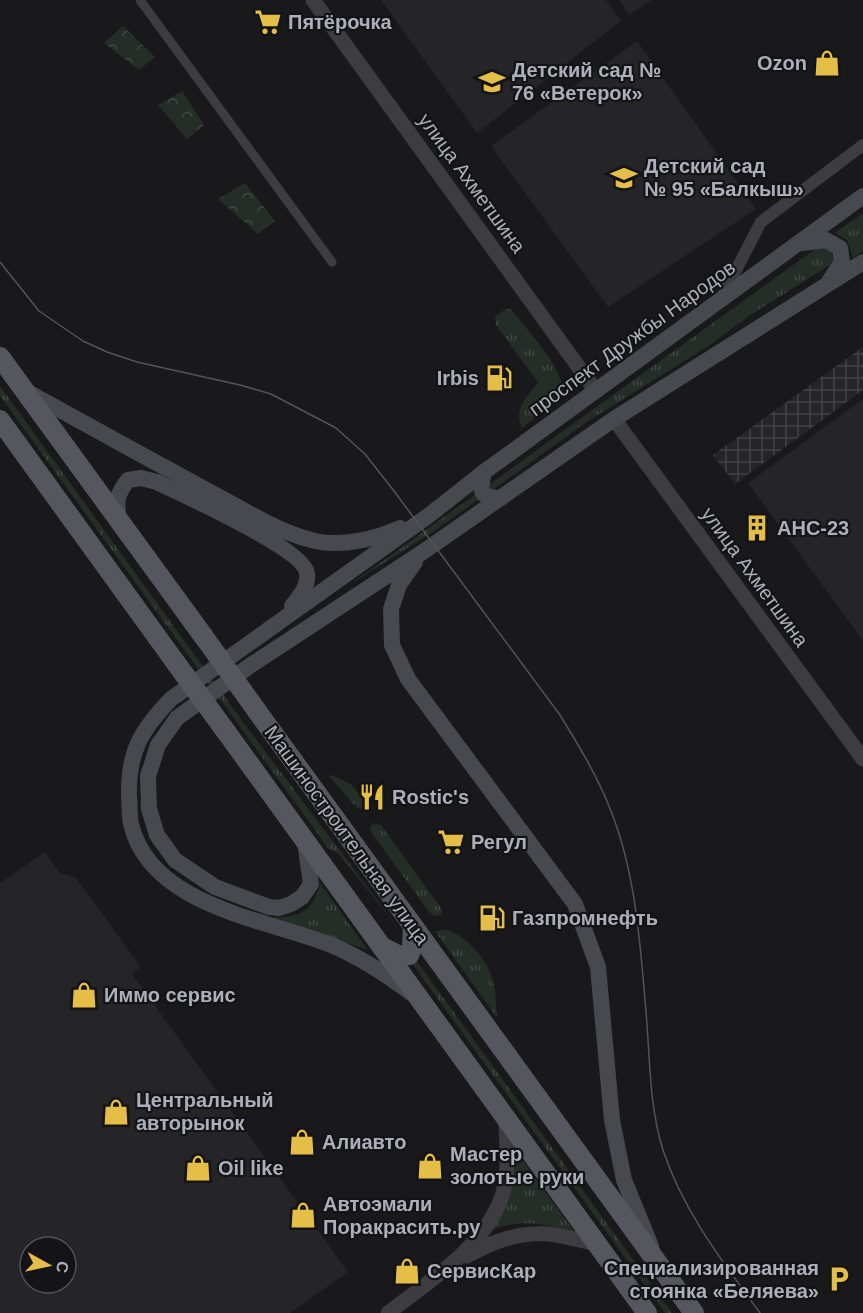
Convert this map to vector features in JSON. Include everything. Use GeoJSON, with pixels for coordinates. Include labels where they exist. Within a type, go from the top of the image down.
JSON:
{"type":"FeatureCollection","features":[{"type":"Feature","properties":{"kind":"main road","name":"проспект Дружбы Народов"},"geometry":{"type":"LineString","coordinates":[[428,516],[484,472],[863,196]]}},
{"type":"Feature","properties":{"kind":"main road"},"geometry":{"type":"LineString","coordinates":[[799,243],[826,240],[840,248],[842,262],[828,284]]}},
{"type":"Feature","properties":{"kind":"main road"},"geometry":{"type":"LineString","coordinates":[[304,840],[311,884],[302,897],[279,908],[269,907],[215,887],[174,860],[157,835],[149,809],[148,776],[158,746],[177,718],[251,665],[420,554],[614,419],[863,262]]}},
{"type":"Feature","properties":{"kind":"main road","name":"Машиностроительная улица"},"geometry":{"type":"LineString","coordinates":[[0,357],[694,1313]]}},
{"type":"Feature","properties":{"kind":"main road"},"geometry":{"type":"LineString","coordinates":[[24,389],[119,443],[283,530],[316,541],[345,543],[389,533],[428,516]]}},
{"type":"Feature","properties":{"kind":"main road","name":"Машиностроительная улица"},"geometry":{"type":"LineString","coordinates":[[0,420],[647,1313]]}},
{"type":"Feature","properties":{"kind":"main road"},"geometry":{"type":"LineString","coordinates":[[484,472],[480,488],[483,494],[488,498],[501,498]]}},
{"type":"Feature","properties":{"kind":"main road"},"geometry":{"type":"LineString","coordinates":[[119,521],[116,504],[121,489],[128,480],[141,478],[157,482],[279,544],[299,560],[307,572],[306,585],[282,618]]}},
{"type":"Feature","properties":{"kind":"main road"},"geometry":{"type":"LineString","coordinates":[[421,1001],[396,981],[330,945],[203,902],[179,888],[155,867],[139,844],[131,823],[129,780],[136,744],[156,714],[171,699],[428,516]]}},
{"type":"Feature","properties":{"kind":"main road"},"geometry":{"type":"LineString","coordinates":[[420,554],[399,585],[391,609],[392,645],[408,679],[575,904],[598,967],[612,1120],[624,1180],[656,1261]]}},
{"type":"Feature","properties":{"kind":"main road"},"geometry":{"type":"LineString","coordinates":[[382,947],[400,956],[409,955],[412,948],[413,926]]}},
{"type":"Feature","properties":{"kind":"street"},"geometry":{"type":"LineString","coordinates":[[140,0],[332,262]]}},
{"type":"Feature","properties":{"kind":"street","name":"улица Ахметшина"},"geometry":{"type":"LineString","coordinates":[[314,0],[596,391]]}},
{"type":"Feature","properties":{"kind":"street"},"geometry":{"type":"LineString","coordinates":[[720,300],[761,222],[863,146]]}},
{"type":"Feature","properties":{"kind":"street","name":"улица Ахметшина"},"geometry":{"type":"LineString","coordinates":[[614,419],[863,759]]}},
{"type":"Feature","properties":{"kind":"street"},"geometry":{"type":"LineString","coordinates":[[388,1313],[448,1266],[482,1233],[493,1216],[502,1194],[507,1164],[506,1118]]}},
{"type":"Feature","properties":{"kind":"street"},"geometry":{"type":"LineString","coordinates":[[448,1266],[503,1238],[547,1234],[597,1244]]}},
{"type":"Feature","properties":{"kind":"shaded area","name":"Детский сад № 76 «Ветерок»"},"geometry":{"type":"Polygon","coordinates":[[[381,0],[606,0],[621,21],[477,133],[381,0]]]}},
{"type":"Feature","properties":{"kind":"shaded area"},"geometry":{"type":"Polygon","coordinates":[[[619,0],[652,0],[629,15],[619,0]]]}},
{"type":"Feature","properties":{"kind":"shaded area","name":"Детский сад № 95 «Балкыш»"},"geometry":{"type":"Polygon","coordinates":[[[637,41],[756,209],[608,307],[491,146],[637,41]]]}},
{"type":"Feature","properties":{"kind":"shaded area"},"geometry":{"type":"Polygon","coordinates":[[[863,347],[863,390],[735,484],[713,455],[863,347]]]}},
{"type":"Feature","properties":{"kind":"shaded area"},"geometry":{"type":"Polygon","coordinates":[[[863,399],[863,641],[748,483],[863,399]]]}},
{"type":"Feature","properties":{"kind":"shaded area","name":"Центральный авторынок"},"geometry":{"type":"Polygon","coordinates":[[[45,852],[59,872],[76,878],[141,967],[132,974],[348,1272],[290,1313],[0,1313],[0,883],[45,852]]]}},
{"type":"Feature","properties":{"kind":"green space"},"geometry":{"type":"Polygon","coordinates":[[[123,26],[155,57],[139,70],[104,43],[123,26]]]}},
{"type":"Feature","properties":{"kind":"green space"},"geometry":{"type":"Polygon","coordinates":[[[182,91],[204,125],[187,139],[158,105],[182,91]]]}},
{"type":"Feature","properties":{"kind":"green space"},"geometry":{"type":"Polygon","coordinates":[[[245,183],[275,221],[258,234],[218,199],[245,183]]]}},
{"type":"Feature","properties":{"kind":"green space"},"geometry":{"type":"Polygon","coordinates":[[[863,213],[863,251],[853,258],[847,240],[835,233],[863,213]]]}},
{"type":"Feature","properties":{"kind":"green space"},"geometry":{"type":"Polygon","coordinates":[[[818,247],[830,251],[833,263],[749,316],[710,345],[588,421],[491,491],[487,486],[818,247]]]}},
{"type":"Feature","properties":{"kind":"green space"},"geometry":{"type":"Polygon","coordinates":[[[506,309],[511,309],[545,351],[557,372],[563,392],[522,428],[520,409],[538,382],[496,325],[495,316],[506,309]]]}},
{"type":"Feature","properties":{"kind":"green space"},"geometry":{"type":"Polygon","coordinates":[[[0,386],[243,722],[399,929],[338,853],[328,848],[0,396],[0,386]]]}},
{"type":"Feature","properties":{"kind":"green space"},"geometry":{"type":"Polygon","coordinates":[[[476,494],[479,499],[433,532],[349,585],[476,494]]]}},
{"type":"Feature","properties":{"kind":"green space"},"geometry":{"type":"Polygon","coordinates":[[[329,776],[352,785],[365,802],[364,807],[357,808],[329,776]]]}},
{"type":"Feature","properties":{"kind":"green space"},"geometry":{"type":"Polygon","coordinates":[[[373,823],[381,825],[441,908],[440,915],[435,916],[429,912],[371,832],[370,828],[373,823]]]}},
{"type":"Feature","properties":{"kind":"green space"},"geometry":{"type":"Polygon","coordinates":[[[320,883],[368,950],[274,918],[291,916],[305,910],[315,899],[320,883]]]}},
{"type":"Feature","properties":{"kind":"green space"},"geometry":{"type":"Polygon","coordinates":[[[448,930],[467,942],[487,965],[493,983],[497,1018],[435,931],[448,930]]]}},
{"type":"Feature","properties":{"kind":"green space"},"geometry":{"type":"Polygon","coordinates":[[[413,956],[672,1313],[665,1313],[409,959],[413,956]]]}},
{"type":"Feature","properties":{"kind":"green space"},"geometry":{"type":"Polygon","coordinates":[[[512,1146],[578,1237],[547,1225],[525,1223],[492,1230],[512,1146]]]}},
{"type":"Feature","properties":{"kind":"tram line"},"geometry":{"type":"LineString","coordinates":[[0,262],[39,311],[83,341],[137,362],[271,394],[336,428],[365,454],[394,491],[560,715],[600,786],[611,811],[626,859],[639,935],[655,1116],[663,1150],[681,1194],[693,1215],[718,1255],[760,1313]]}},
{"type":"Feature","properties":{"kind":"place","name":"Пятёрочка"},"geometry":{"type":"Point","coordinates":[268,22]}},
{"type":"Feature","properties":{"kind":"place","name":"Ozon"},"geometry":{"type":"Point","coordinates":[827,63]}},
{"type":"Feature","properties":{"kind":"place","name":"Детский сад № 76 «Ветерок»"},"geometry":{"type":"Point","coordinates":[492,82]}},
{"type":"Feature","properties":{"kind":"place","name":"Детский сад № 95 «Балкыш»"},"geometry":{"type":"Point","coordinates":[624,178]}},
{"type":"Feature","properties":{"kind":"place","name":"Irbis"},"geometry":{"type":"Point","coordinates":[499,378]}},
{"type":"Feature","properties":{"kind":"place","name":"АНС-23"},"geometry":{"type":"Point","coordinates":[757,528]}},
{"type":"Feature","properties":{"kind":"place","name":"Rostic's"},"geometry":{"type":"Point","coordinates":[372,797]}},
{"type":"Feature","properties":{"kind":"place","name":"Регул"},"geometry":{"type":"Point","coordinates":[451,842]}},
{"type":"Feature","properties":{"kind":"place","name":"Газпромнефть"},"geometry":{"type":"Point","coordinates":[492,918]}},
{"type":"Feature","properties":{"kind":"place","name":"Иммо сервис"},"geometry":{"type":"Point","coordinates":[84,995]}},
{"type":"Feature","properties":{"kind":"place","name":"Центральный авторынок"},"geometry":{"type":"Point","coordinates":[116,1112]}},
{"type":"Feature","properties":{"kind":"place","name":"Алиавто"},"geometry":{"type":"Point","coordinates":[302,1142]}},
{"type":"Feature","properties":{"kind":"place","name":"Мастер золотые руки"},"geometry":{"type":"Point","coordinates":[430,1166]}},
{"type":"Feature","properties":{"kind":"place","name":"Oil like"},"geometry":{"type":"Point","coordinates":[198,1168]}},
{"type":"Feature","properties":{"kind":"place","name":"Автоэмали Поракрасить.ру"},"geometry":{"type":"Point","coordinates":[303,1215]}},
{"type":"Feature","properties":{"kind":"place","name":"СервисКар"},"geometry":{"type":"Point","coordinates":[407,1271]}},
{"type":"Feature","properties":{"kind":"place","name":"Специализированная стоянка «Беляева»"},"geometry":{"type":"Point","coordinates":[839,1279]}}]}
